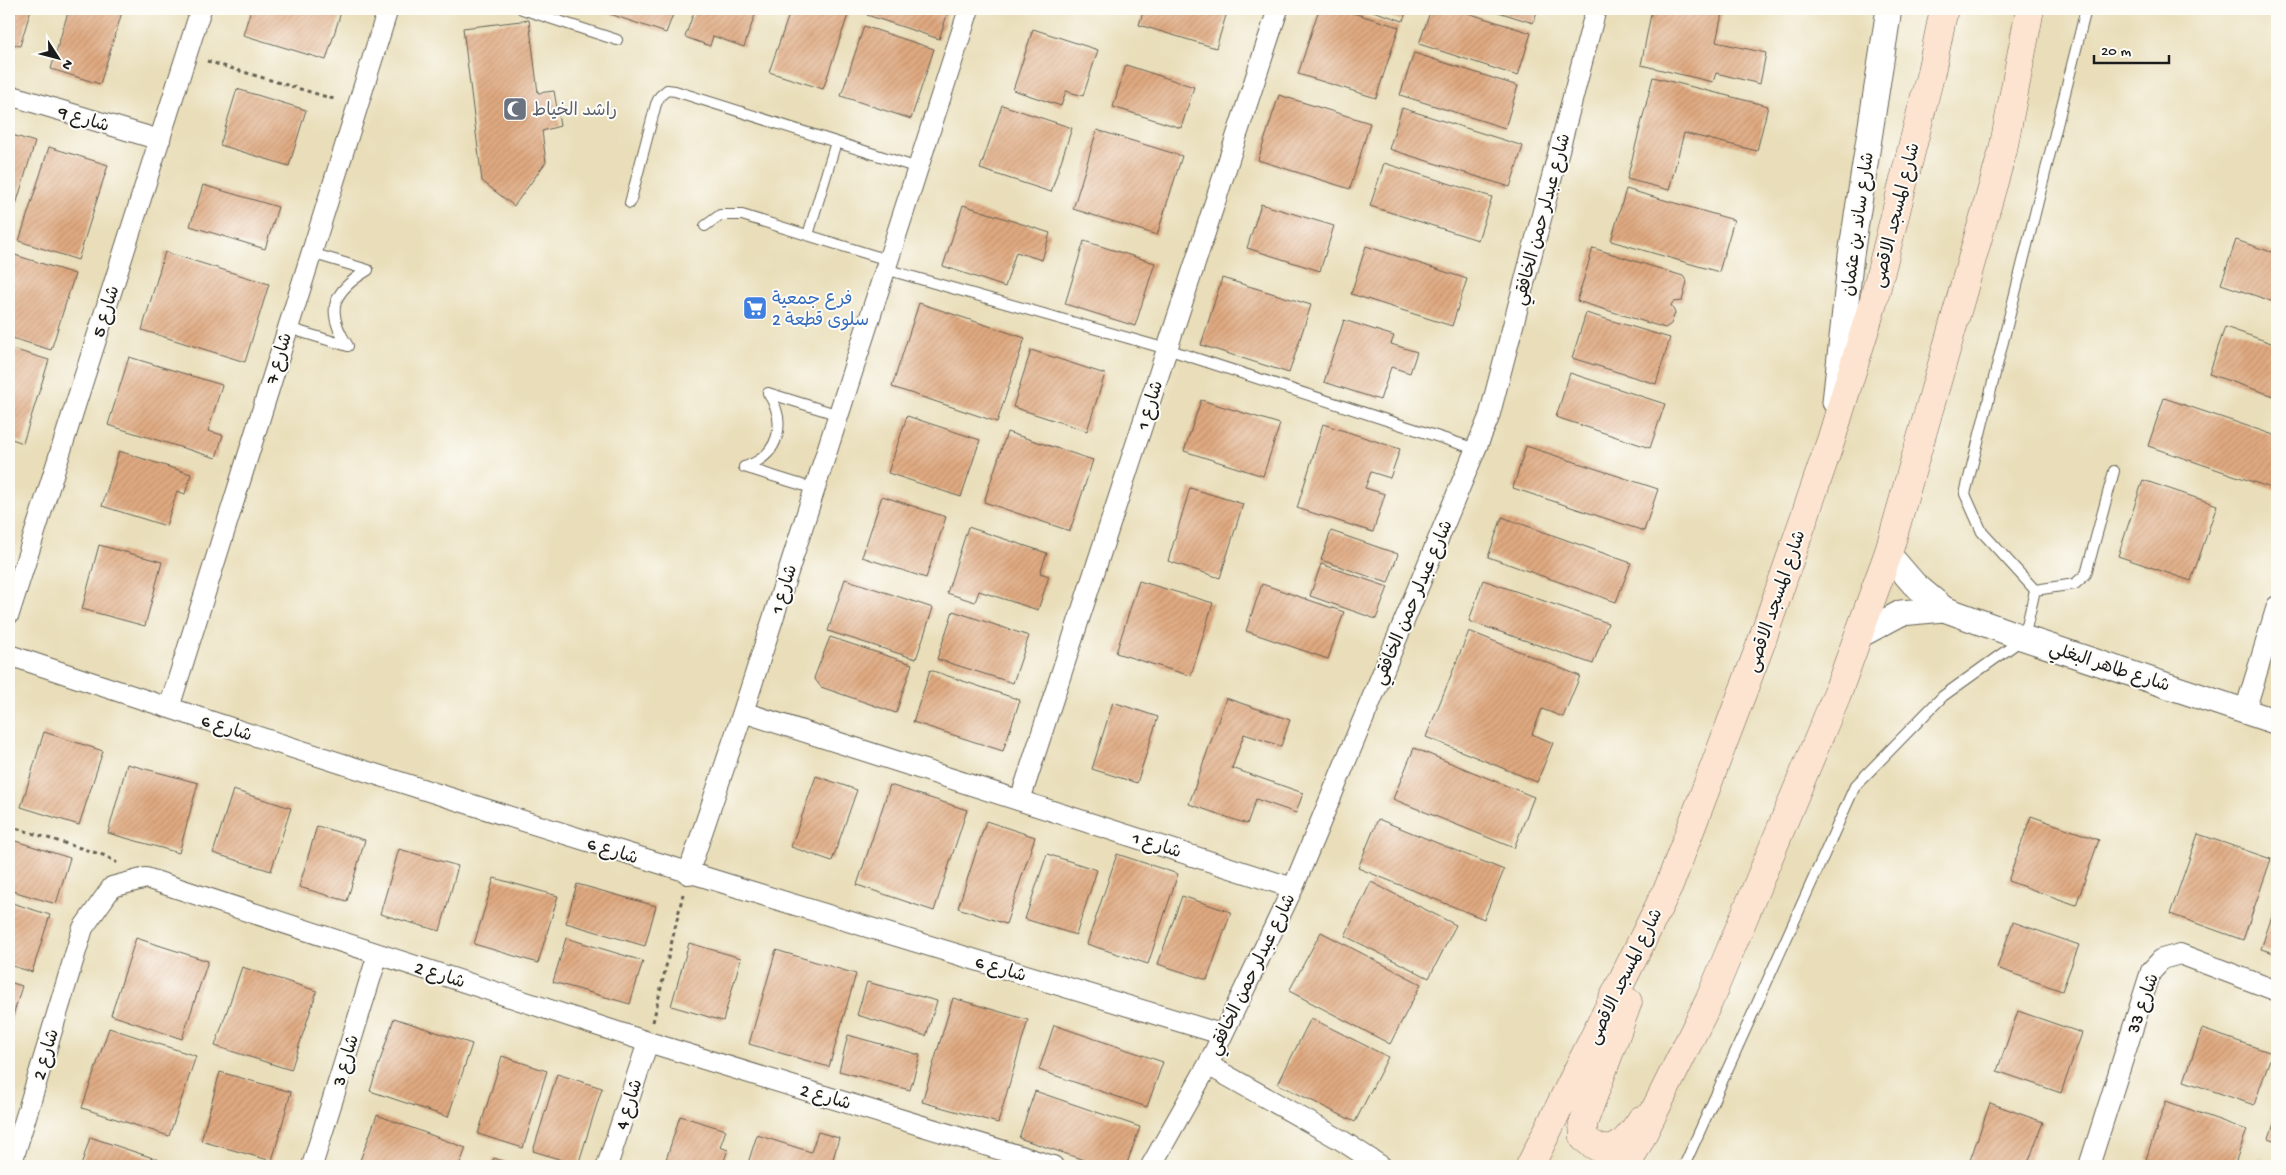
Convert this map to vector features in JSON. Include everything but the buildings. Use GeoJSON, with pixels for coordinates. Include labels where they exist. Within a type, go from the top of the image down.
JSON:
{"type":"FeatureCollection","features":[{"type":"Feature","properties":{"kind":"main road","name":"شارع المسجد الاقصى"},"geometry":{"type":"LineString","coordinates":[[1530,1166],[1669,886],[1760,646],[1831,440],[1873,303],[1931,72],[1944,9]]}},
{"type":"Feature","properties":{"kind":"main road"},"geometry":{"type":"LineString","coordinates":[[1627,1166],[1678,1067],[1717,983],[1837,694],[1888,554],[2002,150],[2030,9]]}},
{"type":"Feature","properties":{"kind":"main road"},"geometry":{"type":"LineString","coordinates":[[1669,886],[1583,1124],[1584,1138],[1596,1148],[1611,1149],[1626,1142],[1678,1067]]}},
{"type":"Feature","properties":{"kind":"street","name":"شارع 5"},"geometry":{"type":"LineString","coordinates":[[9,614],[201,9]]}},
{"type":"Feature","properties":{"kind":"street","name":"شارع 7"},"geometry":{"type":"LineString","coordinates":[[169,708],[388,9]]}},
{"type":"Feature","properties":{"kind":"street","name":"شارع 1"},"geometry":{"type":"LineString","coordinates":[[688,874],[743,712],[969,9]]}},
{"type":"Feature","properties":{"kind":"street","name":"شارع 1"},"geometry":{"type":"LineString","coordinates":[[1020,800],[1278,9]]}},
{"type":"Feature","properties":{"kind":"street","name":"شارع عبدلر حمن الخافقي"},"geometry":{"type":"LineString","coordinates":[[1151,1166],[1208,1065],[1221,1034],[1293,888],[1489,417],[1596,9]]}},
{"type":"Feature","properties":{"kind":"street","name":"شارع ساند بن عثمان"},"geometry":{"type":"LineString","coordinates":[[1831,440],[1851,255],[1889,9]]}},
{"type":"Feature","properties":{"kind":"street","name":"شارع 9"},"geometry":{"type":"LineString","coordinates":[[9,95],[160,140]]}},
{"type":"Feature","properties":{"kind":"street","name":"شارع طاهر البغلي"},"geometry":{"type":"LineString","coordinates":[[1888,554],[1914,584],[1944,609],[2024,638],[2277,722]]}},
{"type":"Feature","properties":{"kind":"street"},"geometry":{"type":"LineString","coordinates":[[2246,711],[2277,606]]}},
{"type":"Feature","properties":{"kind":"street","name":"شارع طاهر البغلي"},"geometry":{"type":"LineString","coordinates":[[1858,636],[1901,613],[1944,609]]}},
{"type":"Feature","properties":{"kind":"street","name":"شارع 6"},"geometry":{"type":"LineString","coordinates":[[9,655],[688,874],[1221,1034]]}},
{"type":"Feature","properties":{"kind":"street","name":"شارع 1"},"geometry":{"type":"LineString","coordinates":[[743,712],[1293,888]]}},
{"type":"Feature","properties":{"kind":"street","name":"شارع 2"},"geometry":{"type":"LineString","coordinates":[[11,1166],[84,928],[112,887],[146,878],[648,1042],[1053,1166]]}},
{"type":"Feature","properties":{"kind":"street","name":"شارع 3"},"geometry":{"type":"LineString","coordinates":[[312,1166],[378,954]]}},
{"type":"Feature","properties":{"kind":"street","name":"شارع 33"},"geometry":{"type":"LineString","coordinates":[[2089,1166],[2151,971],[2162,958],[2180,954],[2277,991]]}},
{"type":"Feature","properties":{"kind":"street","name":"شارع 4"},"geometry":{"type":"LineString","coordinates":[[607,1166],[648,1042]]}},
{"type":"Feature","properties":{"kind":"street"},"geometry":{"type":"LineString","coordinates":[[1208,1065],[1341,1140],[1381,1166]]}},
{"type":"Feature","properties":{"kind":"lane"},"geometry":{"type":"LineString","coordinates":[[522,9],[617,40]]}},
{"type":"Feature","properties":{"kind":"lane"},"geometry":{"type":"LineString","coordinates":[[2035,590],[1982,532],[1965,494],[2086,9]]}},
{"type":"Feature","properties":{"kind":"lane"},"geometry":{"type":"LineString","coordinates":[[630,203],[656,104],[660,96],[667,90],[918,168]]}},
{"type":"Feature","properties":{"kind":"lane"},"geometry":{"type":"LineString","coordinates":[[808,235],[836,142]]}},
{"type":"Feature","properties":{"kind":"lane"},"geometry":{"type":"LineString","coordinates":[[705,226],[720,215],[729,213],[742,215],[808,235],[887,264],[1167,348],[1476,449]]}},
{"type":"Feature","properties":{"kind":"lane"},"geometry":{"type":"LineString","coordinates":[[288,328],[348,346],[336,326],[335,307],[341,290],[368,270],[311,252]]}},
{"type":"Feature","properties":{"kind":"lane"},"geometry":{"type":"LineString","coordinates":[[815,489],[744,467],[758,463],[769,452],[773,444],[778,426],[778,414],[776,405],[768,393],[839,415]]}},
{"type":"Feature","properties":{"kind":"lane"},"geometry":{"type":"LineString","coordinates":[[2035,590],[2075,584],[2086,574],[2114,470]]}},
{"type":"Feature","properties":{"kind":"lane"},"geometry":{"type":"LineString","coordinates":[[1684,1166],[1855,786],[1943,696],[2024,638],[2035,590]]}},
{"type":"Feature","properties":{"kind":"path"},"geometry":{"type":"LineString","coordinates":[[187,55],[357,106]]}},
{"type":"Feature","properties":{"kind":"path"},"geometry":{"type":"LineString","coordinates":[[9,826],[106,856],[146,878]]}},
{"type":"Feature","properties":{"kind":"path"},"geometry":{"type":"LineString","coordinates":[[648,1042],[688,874]]}},
{"type":"Feature","properties":{"kind":"place","name":"راشد الخياط"},"geometry":{"type":"Point","coordinates":[515,109]}},
{"type":"Feature","properties":{"kind":"place","name":"فرع جمعية سلوى قطعة 2"},"geometry":{"type":"Point","coordinates":[755,308]}}]}
